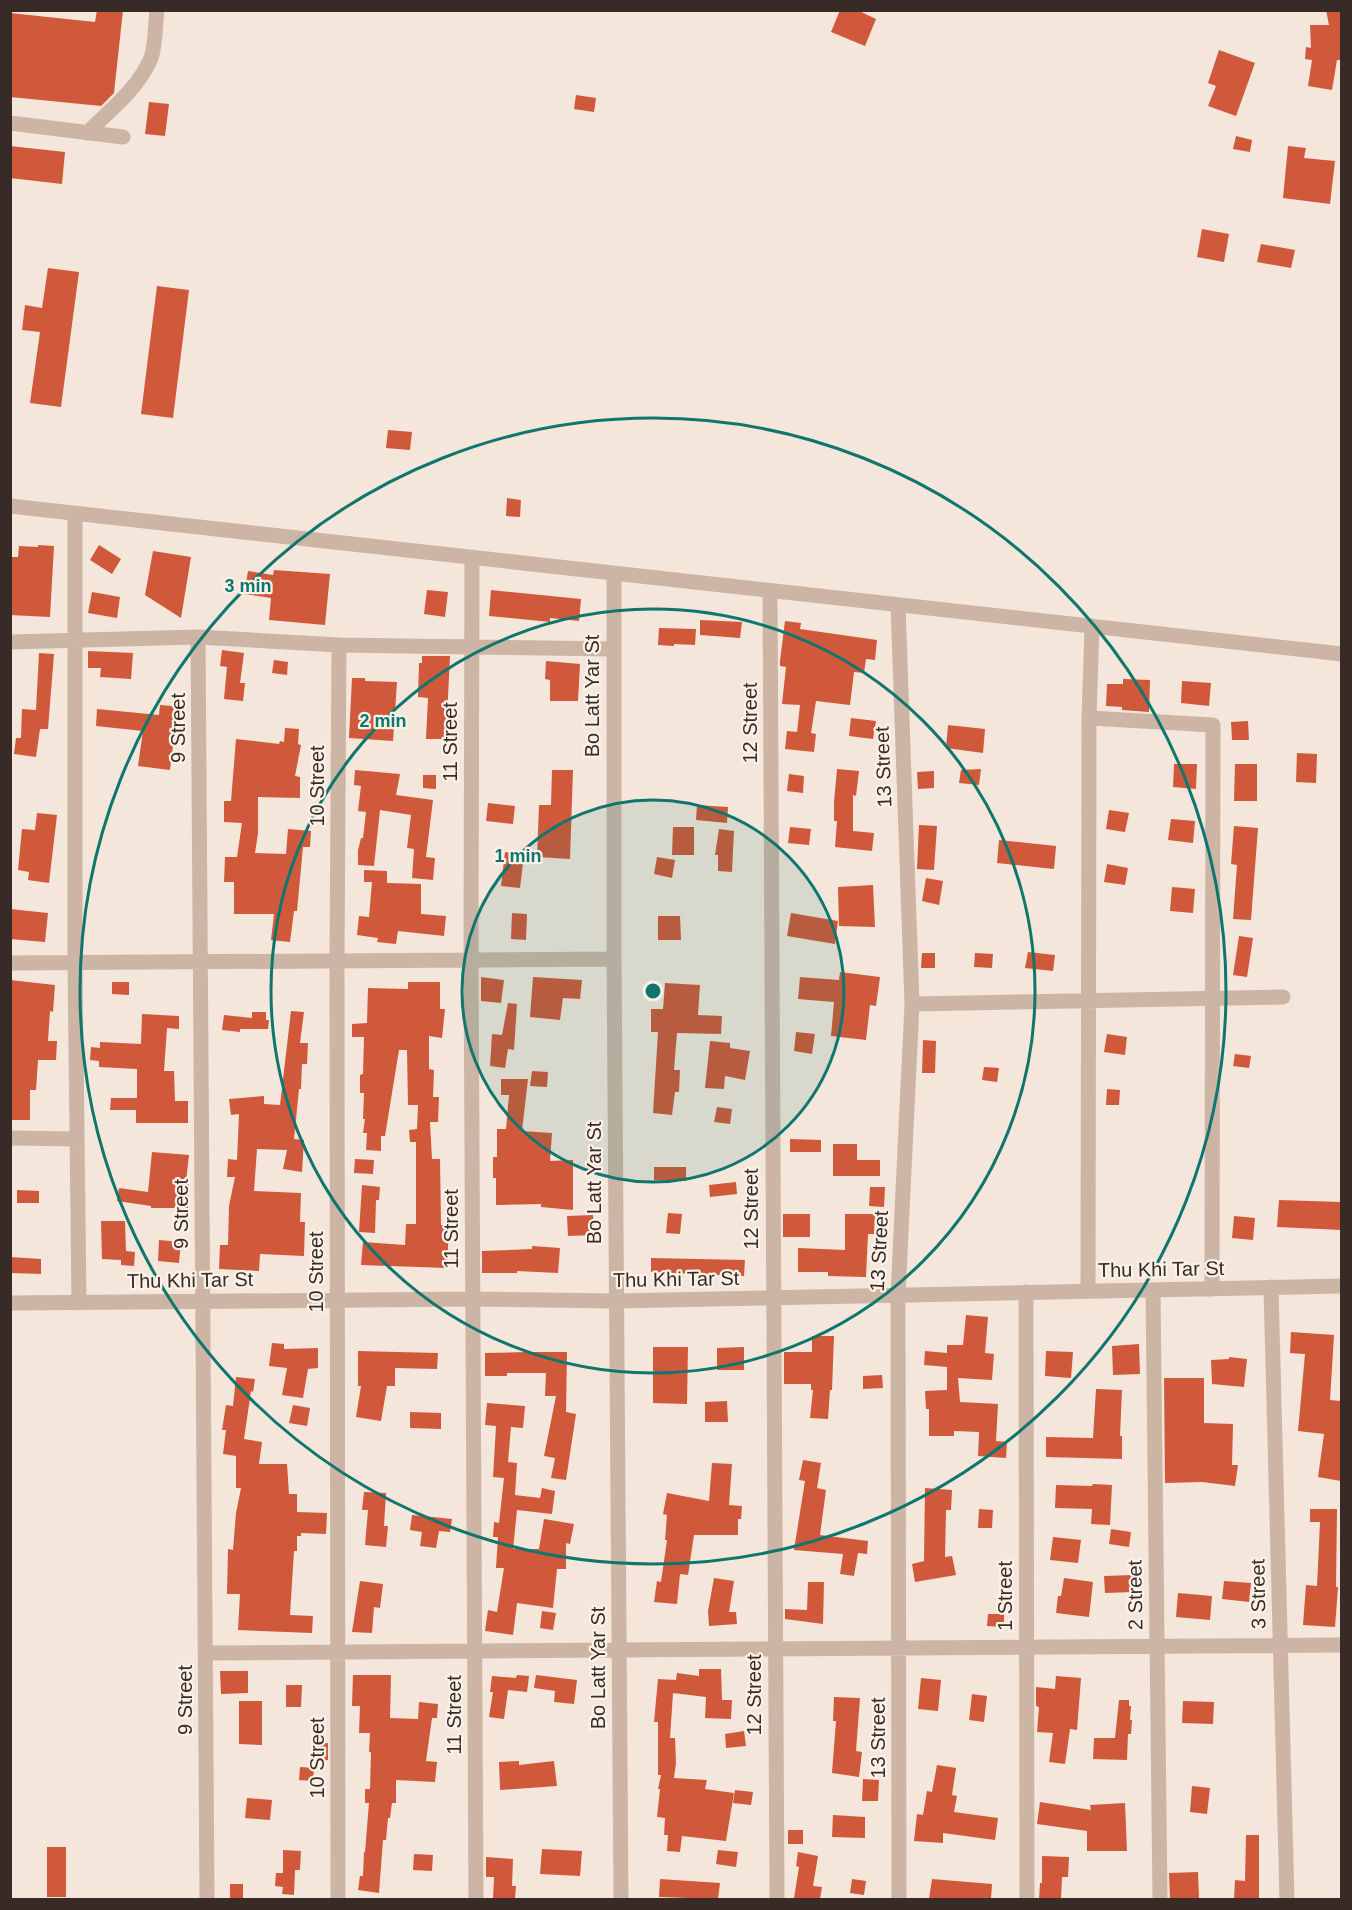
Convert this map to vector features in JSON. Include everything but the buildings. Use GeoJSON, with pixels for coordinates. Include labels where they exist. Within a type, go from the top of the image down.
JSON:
{"type":"FeatureCollection","features":[{"type":"Feature","properties":{"kind":"street"},"geometry":{"type":"LineString","coordinates":[[87,133],[134,87],[147,65],[152,56],[157,10]]}},
{"type":"Feature","properties":{"kind":"street"},"geometry":{"type":"LineString","coordinates":[[10,123],[123,137]]}},
{"type":"Feature","properties":{"kind":"street"},"geometry":{"type":"LineString","coordinates":[[10,506],[1341,654]]}},
{"type":"Feature","properties":{"kind":"street"},"geometry":{"type":"LineString","coordinates":[[75,513],[75,963],[79,1302]]}},
{"type":"Feature","properties":{"kind":"street","name":"11 Street"},"geometry":{"type":"LineString","coordinates":[[472,557],[471,961],[476,1899]]}},
{"type":"Feature","properties":{"kind":"street","name":"Bo Latt Yar St"},"geometry":{"type":"LineString","coordinates":[[614,573],[614,959],[621,1899]]}},
{"type":"Feature","properties":{"kind":"street","name":"12 Street"},"geometry":{"type":"LineString","coordinates":[[770,591],[777,1899]]}},
{"type":"Feature","properties":{"kind":"street","name":"13 Street"},"geometry":{"type":"LineString","coordinates":[[898,605],[912,1004],[897,1295],[899,1899]]}},
{"type":"Feature","properties":{"kind":"street"},"geometry":{"type":"LineString","coordinates":[[1088,1291],[1089,718],[1092,626]]}},
{"type":"Feature","properties":{"kind":"street"},"geometry":{"type":"LineString","coordinates":[[10,642],[198,637],[339,645],[613,649]]}},
{"type":"Feature","properties":{"kind":"street","name":"9 Street"},"geometry":{"type":"LineString","coordinates":[[198,637],[207,1899]]}},
{"type":"Feature","properties":{"kind":"street","name":"10 Street"},"geometry":{"type":"LineString","coordinates":[[338,1899],[339,645]]}},
{"type":"Feature","properties":{"kind":"street"},"geometry":{"type":"LineString","coordinates":[[1089,718],[1212,725],[1212,1288]]}},
{"type":"Feature","properties":{"kind":"street"},"geometry":{"type":"LineString","coordinates":[[10,963],[614,959]]}},
{"type":"Feature","properties":{"kind":"street"},"geometry":{"type":"LineString","coordinates":[[912,1004],[1283,997]]}},
{"type":"Feature","properties":{"kind":"street"},"geometry":{"type":"LineString","coordinates":[[10,1138],[77,1139]]}},
{"type":"Feature","properties":{"kind":"street","name":"Thu Khi Tar St"},"geometry":{"type":"LineString","coordinates":[[10,1303],[473,1299],[616,1301],[1341,1286]]}},
{"type":"Feature","properties":{"kind":"street","name":"3 Street"},"geometry":{"type":"LineString","coordinates":[[1271,1287],[1287,1899]]}},
{"type":"Feature","properties":{"kind":"street","name":"2 Street"},"geometry":{"type":"LineString","coordinates":[[1153,1290],[1160,1899]]}},
{"type":"Feature","properties":{"kind":"street","name":"1 Street"},"geometry":{"type":"LineString","coordinates":[[1026,1292],[1027,1899]]}},
{"type":"Feature","properties":{"kind":"street"},"geometry":{"type":"LineString","coordinates":[[206,1653],[1341,1645]]}}]}
